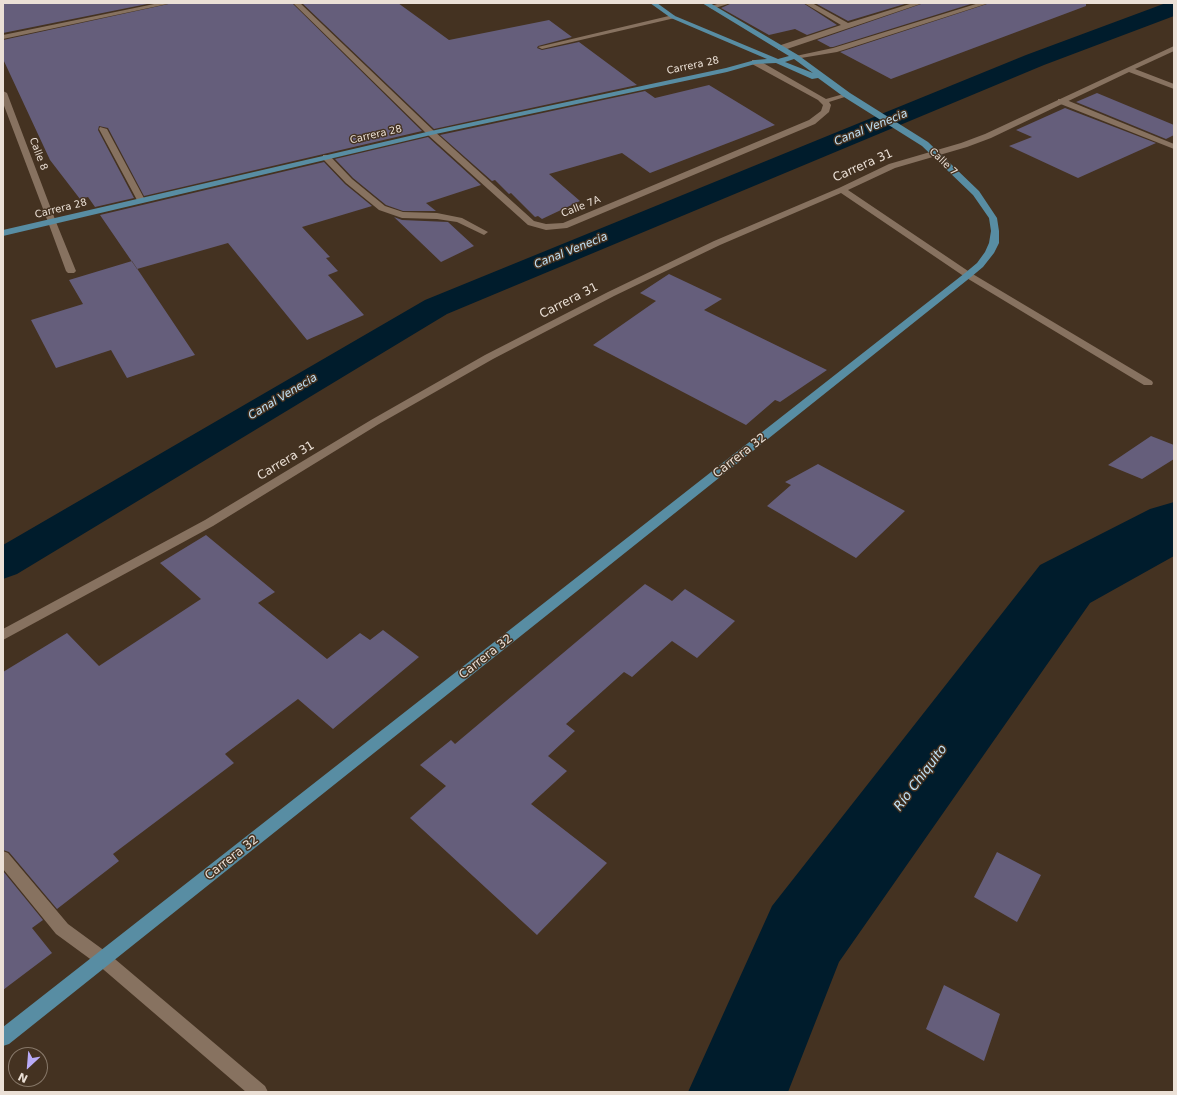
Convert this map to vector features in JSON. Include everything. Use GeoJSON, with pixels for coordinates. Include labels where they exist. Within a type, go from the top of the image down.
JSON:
{"type":"FeatureCollection","features":[{"type":"Feature","properties":{"kind":"main road","name":"Calle 7"},"geometry":{"type":"LineString","coordinates":[[653,3],[673,17],[764,54],[798,71],[826,80]]}},
{"type":"Feature","properties":{"kind":"main road","name":"Calle 7"},"geometry":{"type":"LineString","coordinates":[[705,3],[781,48],[847,95],[866,105],[925,144],[976,193],[993,218],[995,231],[994,243],[980,265],[968,275]]}},
{"type":"Feature","properties":{"kind":"main road","name":"Carrera 28"},"geometry":{"type":"LineString","coordinates":[[755,62],[764,54],[781,48]]}},
{"type":"Feature","properties":{"kind":"main road","name":"Carrera 28"},"geometry":{"type":"LineString","coordinates":[[3,233],[431,133],[727,70],[755,62],[779,61],[795,58]]}},
{"type":"Feature","properties":{"kind":"main road","name":"Carrera 32"},"geometry":{"type":"LineString","coordinates":[[3,1038],[968,275]]}},
{"type":"Feature","properties":{"kind":"street"},"geometry":{"type":"LineString","coordinates":[[3,37],[169,3]]}},
{"type":"Feature","properties":{"kind":"street","name":"Calle 7A"},"geometry":{"type":"LineString","coordinates":[[296,3],[431,133],[532,223],[546,227],[564,226],[812,122],[825,112],[827,105],[825,101]]}},
{"type":"Feature","properties":{"kind":"street"},"geometry":{"type":"LineString","coordinates":[[712,7],[728,3]]}},
{"type":"Feature","properties":{"kind":"street"},"geometry":{"type":"LineString","coordinates":[[807,3],[847,25]]}},
{"type":"Feature","properties":{"kind":"street","name":"Carrera 28"},"geometry":{"type":"LineString","coordinates":[[781,48],[847,25],[920,3]]}},
{"type":"Feature","properties":{"kind":"street","name":"Carrera 28"},"geometry":{"type":"LineString","coordinates":[[795,58],[834,50],[986,3]]}},
{"type":"Feature","properties":{"kind":"street"},"geometry":{"type":"LineString","coordinates":[[542,47],[673,17]]}},
{"type":"Feature","properties":{"kind":"street","name":"Carrera 31"},"geometry":{"type":"LineString","coordinates":[[3,635],[210,523],[375,422],[489,357],[611,294],[717,243],[842,190],[892,166],[935,154],[988,136],[1174,48]]}},
{"type":"Feature","properties":{"kind":"street"},"geometry":{"type":"LineString","coordinates":[[755,62],[825,101],[847,95]]}},
{"type":"Feature","properties":{"kind":"street"},"geometry":{"type":"LineString","coordinates":[[1128,69],[1174,87]]}},
{"type":"Feature","properties":{"kind":"street","name":"Calle 8"},"geometry":{"type":"LineString","coordinates":[[3,93],[70,271]]}},
{"type":"Feature","properties":{"kind":"street"},"geometry":{"type":"LineString","coordinates":[[1061,101],[1174,147]]}},
{"type":"Feature","properties":{"kind":"street"},"geometry":{"type":"LineString","coordinates":[[103,129],[141,200]]}},
{"type":"Feature","properties":{"kind":"street"},"geometry":{"type":"LineString","coordinates":[[326,158],[349,181],[382,208],[402,215],[437,216],[459,220],[484,232]]}},
{"type":"Feature","properties":{"kind":"street"},"geometry":{"type":"LineString","coordinates":[[842,190],[968,275],[1148,383]]}},
{"type":"Feature","properties":{"kind":"street"},"geometry":{"type":"LineString","coordinates":[[3,858],[62,929],[103,959],[259,1092]]}},
{"type":"Feature","properties":{"kind":"building"},"geometry":{"type":"Polygon","coordinates":[[[3,3],[152,3],[3,33],[3,3]]]}},
{"type":"Feature","properties":{"kind":"building"},"geometry":{"type":"Polygon","coordinates":[[[173,3],[292,3],[422,131],[144,196],[108,128],[99,126],[98,130],[134,198],[95,207],[88,197],[80,199],[50,160],[3,59],[3,40],[173,3]]]}},
{"type":"Feature","properties":{"kind":"building"},"geometry":{"type":"Polygon","coordinates":[[[302,3],[398,3],[449,40],[549,20],[572,37],[538,46],[537,48],[542,50],[579,42],[637,85],[434,129],[302,3]]]}},
{"type":"Feature","properties":{"kind":"building"},"geometry":{"type":"Polygon","coordinates":[[[732,3],[803,3],[837,25],[807,35],[795,29],[769,35],[721,8],[732,3]]]}},
{"type":"Feature","properties":{"kind":"building"},"geometry":{"type":"Polygon","coordinates":[[[815,3],[908,3],[848,21],[815,3]]]}},
{"type":"Feature","properties":{"kind":"building"},"geometry":{"type":"Polygon","coordinates":[[[924,3],[974,3],[833,47],[830,47],[817,40],[924,3]]]}},
{"type":"Feature","properties":{"kind":"building"},"geometry":{"type":"Polygon","coordinates":[[[990,3],[1086,3],[1086,6],[891,79],[840,52],[990,3]]]}},
{"type":"Feature","properties":{"kind":"building"},"geometry":{"type":"Polygon","coordinates":[[[709,85],[775,125],[650,173],[622,153],[549,174],[580,201],[542,219],[538,216],[535,217],[511,193],[509,194],[495,180],[492,181],[440,135],[645,91],[655,98],[709,85]]]}},
{"type":"Feature","properties":{"kind":"building"},"geometry":{"type":"Polygon","coordinates":[[[1097,93],[1174,125],[1174,135],[1166,139],[1076,102],[1097,93]]]}},
{"type":"Feature","properties":{"kind":"building"},"geometry":{"type":"Polygon","coordinates":[[[1065,108],[1156,143],[1078,178],[1009,146],[1032,137],[1016,130],[1065,108]]]}},
{"type":"Feature","properties":{"kind":"building"},"geometry":{"type":"Polygon","coordinates":[[[428,137],[481,185],[426,203],[436,211],[403,211],[386,205],[353,178],[335,159],[428,137]]]}},
{"type":"Feature","properties":{"kind":"building"},"geometry":{"type":"Polygon","coordinates":[[[324,162],[345,184],[372,206],[302,227],[330,257],[326,258],[338,271],[328,275],[364,315],[307,340],[228,243],[137,269],[100,215],[324,162]]]}},
{"type":"Feature","properties":{"kind":"building"},"geometry":{"type":"Polygon","coordinates":[[[394,217],[402,220],[448,222],[474,246],[441,262],[394,217]]]}},
{"type":"Feature","properties":{"kind":"building"},"geometry":{"type":"Polygon","coordinates":[[[132,261],[195,355],[127,378],[111,350],[56,368],[31,320],[83,304],[69,280],[132,261]]]}},
{"type":"Feature","properties":{"kind":"building"},"geometry":{"type":"Polygon","coordinates":[[[669,274],[722,299],[704,310],[827,370],[780,402],[775,400],[746,425],[593,345],[656,301],[640,293],[669,274]]]}},
{"type":"Feature","properties":{"kind":"building"},"geometry":{"type":"Polygon","coordinates":[[[1151,436],[1174,445],[1174,459],[1142,479],[1108,465],[1151,436]]]}},
{"type":"Feature","properties":{"kind":"building"},"geometry":{"type":"Polygon","coordinates":[[[818,464],[905,511],[856,558],[767,506],[791,485],[785,482],[818,464]]]}},
{"type":"Feature","properties":{"kind":"building"},"geometry":{"type":"Polygon","coordinates":[[[206,535],[275,592],[258,603],[327,659],[360,633],[370,640],[383,630],[419,657],[333,729],[298,699],[225,754],[234,763],[113,854],[119,861],[57,909],[9,852],[3,850],[3,672],[67,633],[99,666],[201,599],[160,563],[206,535]]]}},
{"type":"Feature","properties":{"kind":"building"},"geometry":{"type":"Polygon","coordinates":[[[645,584],[672,601],[685,589],[735,621],[697,658],[672,641],[632,677],[624,672],[566,724],[575,731],[548,756],[567,771],[531,804],[607,863],[537,935],[410,818],[446,786],[420,765],[451,740],[455,744],[645,584]]]}},
{"type":"Feature","properties":{"kind":"building"},"geometry":{"type":"Polygon","coordinates":[[[997,852],[1041,875],[1017,922],[974,897],[997,852]]]}},
{"type":"Feature","properties":{"kind":"building"},"geometry":{"type":"Polygon","coordinates":[[[3,871],[43,920],[32,928],[52,953],[3,990],[3,871]]]}},
{"type":"Feature","properties":{"kind":"building"},"geometry":{"type":"Polygon","coordinates":[[[944,985],[1000,1014],[984,1061],[926,1029],[944,985]]]}},
{"type":"Feature","properties":{"kind":"waterway","name":"Canal Venecia"},"geometry":{"type":"LineString","coordinates":[[3,564],[436,307],[1035,60],[1174,8]]}},
{"type":"Feature","properties":{"kind":"waterway","name":"Río Chiquito"},"geometry":{"type":"LineString","coordinates":[[738,1092],[804,936],[1065,584],[1174,526]]}}]}
